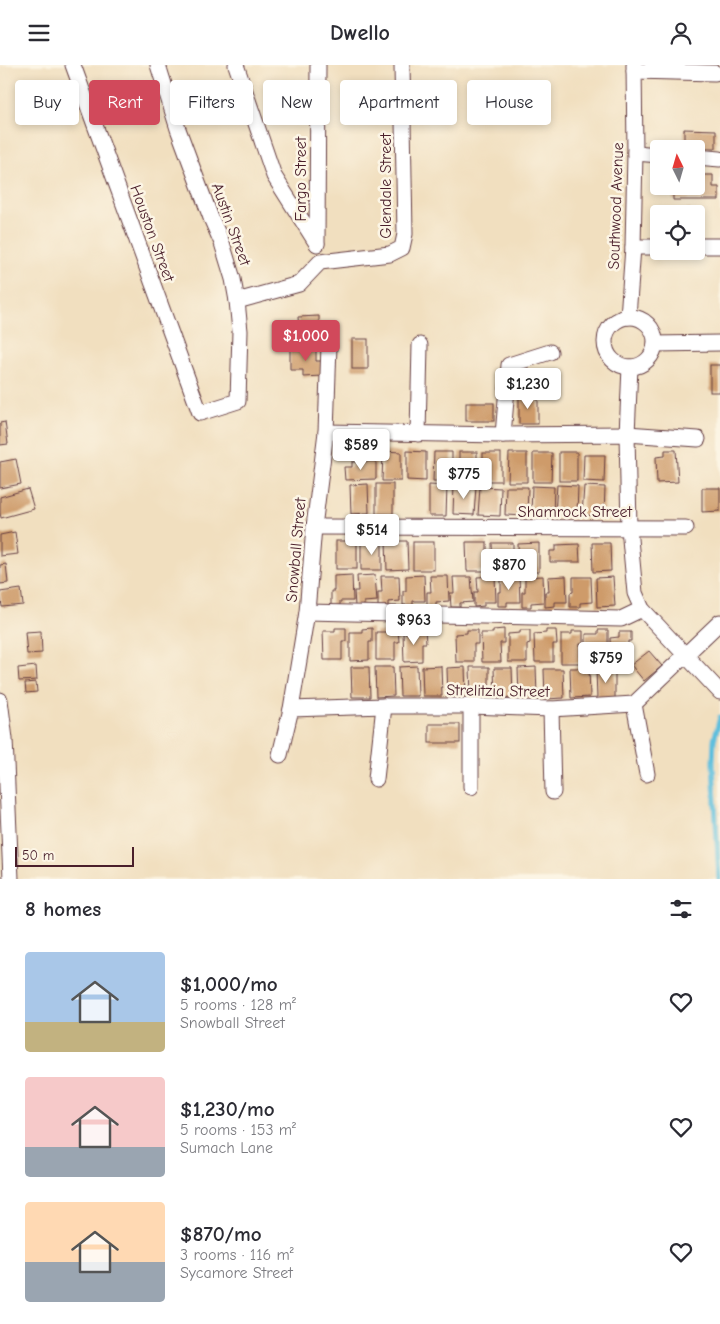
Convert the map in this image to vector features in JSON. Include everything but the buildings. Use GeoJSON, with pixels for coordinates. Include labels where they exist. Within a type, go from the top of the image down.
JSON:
{"type":"FeatureCollection","features":[{"type":"Feature","properties":{"kind":"street","name":"Houston Street"},"geometry":{"type":"LineString","coordinates":[[73,65],[200,413],[238,401]]}},
{"type":"Feature","properties":{"kind":"street","name":"Austin Street"},"geometry":{"type":"LineString","coordinates":[[158,65],[178,129],[222,243],[233,279],[240,331],[238,401]]}},
{"type":"Feature","properties":{"kind":"street"},"geometry":{"type":"LineString","coordinates":[[236,65],[274,176],[317,244]]}},
{"type":"Feature","properties":{"kind":"street","name":"Fargo Street"},"geometry":{"type":"LineString","coordinates":[[318,65],[317,244],[320,262]]}},
{"type":"Feature","properties":{"kind":"street","name":"Glendale Street"},"geometry":{"type":"LineString","coordinates":[[320,262],[390,254],[402,248],[405,234],[402,65]]}},
{"type":"Feature","properties":{"kind":"street"},"geometry":{"type":"LineString","coordinates":[[634,68],[714,73]]}},
{"type":"Feature","properties":{"kind":"street","name":"Southwood Avenue"},"geometry":{"type":"LineString","coordinates":[[628,317],[633,247],[634,68]]}},
{"type":"Feature","properties":{"kind":"street"},"geometry":{"type":"LineString","coordinates":[[635,153],[650,154]]}},
{"type":"Feature","properties":{"kind":"street"},"geometry":{"type":"LineString","coordinates":[[705,158],[720,159]]}},
{"type":"Feature","properties":{"kind":"street"},"geometry":{"type":"LineString","coordinates":[[705,246],[720,246]]}},
{"type":"Feature","properties":{"kind":"street"},"geometry":{"type":"LineString","coordinates":[[633,247],[650,247]]}},
{"type":"Feature","properties":{"kind":"street"},"geometry":{"type":"LineString","coordinates":[[237,301],[298,284],[320,262]]}},
{"type":"Feature","properties":{"kind":"street"},"geometry":{"type":"LineString","coordinates":[[628,317],[638,319],[647,324],[653,333],[655,344],[651,356],[642,364],[630,367],[620,365],[611,358],[606,349],[605,338],[609,328],[617,321],[628,317]]}},
{"type":"Feature","properties":{"kind":"street"},"geometry":{"type":"LineString","coordinates":[[655,344],[720,343]]}},
{"type":"Feature","properties":{"kind":"street","name":"Snowball Street"},"geometry":{"type":"LineString","coordinates":[[280,755],[291,709],[307,612],[314,527],[326,432],[329,345]]}},
{"type":"Feature","properties":{"kind":"street"},"geometry":{"type":"LineString","coordinates":[[418,434],[420,345]]}},
{"type":"Feature","properties":{"kind":"street"},"geometry":{"type":"LineString","coordinates":[[503,435],[509,365],[550,352]]}},
{"type":"Feature","properties":{"kind":"street"},"geometry":{"type":"LineString","coordinates":[[630,367],[627,434],[629,529],[635,593],[642,609],[720,692]]}},
{"type":"Feature","properties":{"kind":"street"},"geometry":{"type":"LineString","coordinates":[[326,432],[503,435],[627,434],[698,439]]}},
{"type":"Feature","properties":{"kind":"street","name":"Shamrock Street"},"geometry":{"type":"LineString","coordinates":[[314,527],[686,528]]}},
{"type":"Feature","properties":{"kind":"street"},"geometry":{"type":"LineString","coordinates":[[307,612],[621,619],[642,609]]}},
{"type":"Feature","properties":{"kind":"street"},"geometry":{"type":"LineString","coordinates":[[648,774],[634,704],[720,622]]}},
{"type":"Feature","properties":{"kind":"street"},"geometry":{"type":"LineString","coordinates":[[0,700],[5,739],[11,879]]}},
{"type":"Feature","properties":{"kind":"street","name":"Strelitzia Street"},"geometry":{"type":"LineString","coordinates":[[291,709],[384,706],[551,709],[634,704]]}},
{"type":"Feature","properties":{"kind":"street"},"geometry":{"type":"LineString","coordinates":[[376,779],[384,706]]}},
{"type":"Feature","properties":{"kind":"street"},"geometry":{"type":"LineString","coordinates":[[471,707],[471,787]]}},
{"type":"Feature","properties":{"kind":"street"},"geometry":{"type":"LineString","coordinates":[[551,709],[553,792]]}},
{"type":"Feature","properties":{"kind":"waterway"},"geometry":{"type":"LineString","coordinates":[[719,879],[713,763],[714,740],[720,717]]}}]}
